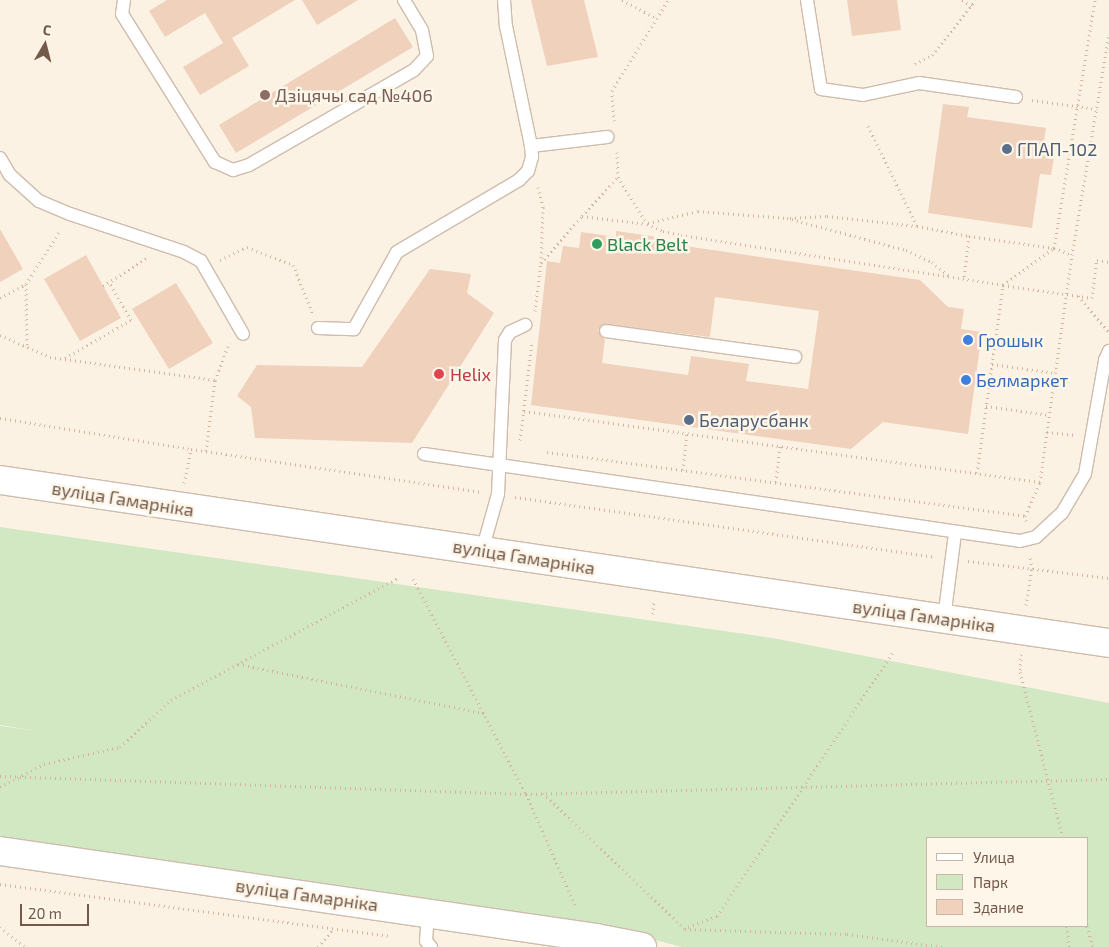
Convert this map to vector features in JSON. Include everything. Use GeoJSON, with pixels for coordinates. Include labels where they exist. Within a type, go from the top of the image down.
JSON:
{"type":"FeatureCollection","features":[{"type":"Feature","properties":{"kind":"main road","name":"вуліца Гамарніка"},"geometry":{"type":"LineString","coordinates":[[0,480],[944,619],[1047,632],[1109,643]]}},
{"type":"Feature","properties":{"kind":"main road","name":"вуліца Гамарніка"},"geometry":{"type":"LineString","coordinates":[[1047,632],[1109,654]]}},
{"type":"Feature","properties":{"kind":"main road","name":"вуліца Гамарніка"},"geometry":{"type":"LineString","coordinates":[[0,850],[428,913],[596,942],[642,947]]}},
{"type":"Feature","properties":{"kind":"lane"},"geometry":{"type":"LineString","coordinates":[[124,0],[122,14],[215,162],[233,170],[249,165],[414,70],[427,56],[422,30],[404,0]]}},
{"type":"Feature","properties":{"kind":"lane"},"geometry":{"type":"LineString","coordinates":[[318,328],[354,329],[397,252],[519,180],[528,171],[532,152],[506,26],[504,0]]}},
{"type":"Feature","properties":{"kind":"lane"},"geometry":{"type":"LineString","coordinates":[[807,0],[821,89],[863,95],[919,83],[1016,97]]}},
{"type":"Feature","properties":{"kind":"lane"},"geometry":{"type":"LineString","coordinates":[[532,152],[611,133]]}},
{"type":"Feature","properties":{"kind":"lane"},"geometry":{"type":"LineString","coordinates":[[0,158],[10,175],[39,201],[70,214],[184,252],[200,261],[243,334]]}},
{"type":"Feature","properties":{"kind":"lane"},"geometry":{"type":"LineString","coordinates":[[482,551],[498,494],[505,340],[510,332],[525,324]]}},
{"type":"Feature","properties":{"kind":"lane"},"geometry":{"type":"LineString","coordinates":[[606,331],[795,357]]}},
{"type":"Feature","properties":{"kind":"lane"},"geometry":{"type":"LineString","coordinates":[[424,454],[1020,541],[1036,537],[1062,513],[1085,474],[1105,360],[1109,352]]}},
{"type":"Feature","properties":{"kind":"lane"},"geometry":{"type":"LineString","coordinates":[[944,619],[955,533]]}},
{"type":"Feature","properties":{"kind":"lane"},"geometry":{"type":"LineString","coordinates":[[428,913],[428,944]]}},
{"type":"Feature","properties":{"kind":"path"},"geometry":{"type":"LineString","coordinates":[[622,0],[656,18]]}},
{"type":"Feature","properties":{"kind":"path"},"geometry":{"type":"LineString","coordinates":[[611,133],[612,90],[668,0]]}},
{"type":"Feature","properties":{"kind":"path"},"geometry":{"type":"LineString","coordinates":[[962,0],[972,6]]}},
{"type":"Feature","properties":{"kind":"path"},"geometry":{"type":"LineString","coordinates":[[915,65],[932,55],[976,0]]}},
{"type":"Feature","properties":{"kind":"path"},"geometry":{"type":"LineString","coordinates":[[977,473],[1004,285],[1054,248],[1095,0]]}},
{"type":"Feature","properties":{"kind":"path"},"geometry":{"type":"LineString","coordinates":[[524,411],[1040,482],[1072,254],[1109,33]]}},
{"type":"Feature","properties":{"kind":"path"},"geometry":{"type":"LineString","coordinates":[[1016,97],[1096,109]]}},
{"type":"Feature","properties":{"kind":"path"},"geometry":{"type":"LineString","coordinates":[[868,126],[917,226]]}},
{"type":"Feature","properties":{"kind":"path"},"geometry":{"type":"LineString","coordinates":[[616,148],[618,177],[647,224]]}},
{"type":"Feature","properties":{"kind":"path"},"geometry":{"type":"LineString","coordinates":[[532,152],[543,207],[541,263],[535,315]]}},
{"type":"Feature","properties":{"kind":"path"},"geometry":{"type":"LineString","coordinates":[[541,263],[618,177]]}},
{"type":"Feature","properties":{"kind":"path"},"geometry":{"type":"LineString","coordinates":[[647,224],[698,211],[787,218],[827,216],[917,226],[969,236],[1054,248],[1072,254]]}},
{"type":"Feature","properties":{"kind":"path"},"geometry":{"type":"LineString","coordinates":[[0,298],[26,284],[70,214]]}},
{"type":"Feature","properties":{"kind":"path"},"geometry":{"type":"LineString","coordinates":[[582,216],[647,224],[663,231],[681,235],[1092,298],[1097,260],[1109,262]]}},
{"type":"Feature","properties":{"kind":"path"},"geometry":{"type":"LineString","coordinates":[[787,218],[906,250],[932,262],[949,276]]}},
{"type":"Feature","properties":{"kind":"path"},"geometry":{"type":"LineString","coordinates":[[964,278],[969,236]]}},
{"type":"Feature","properties":{"kind":"path"},"geometry":{"type":"LineString","coordinates":[[103,286],[166,246]]}},
{"type":"Feature","properties":{"kind":"path"},"geometry":{"type":"LineString","coordinates":[[204,268],[247,247],[293,266],[318,328]]}},
{"type":"Feature","properties":{"kind":"path"},"geometry":{"type":"LineString","coordinates":[[64,359],[130,320],[109,282]]}},
{"type":"Feature","properties":{"kind":"path"},"geometry":{"type":"LineString","coordinates":[[26,284],[27,346]]}},
{"type":"Feature","properties":{"kind":"path"},"geometry":{"type":"LineString","coordinates":[[1078,296],[1109,332]]}},
{"type":"Feature","properties":{"kind":"path"},"geometry":{"type":"LineString","coordinates":[[0,334],[50,357],[215,380]]}},
{"type":"Feature","properties":{"kind":"path"},"geometry":{"type":"LineString","coordinates":[[206,451],[215,380],[228,343],[243,334]]}},
{"type":"Feature","properties":{"kind":"path"},"geometry":{"type":"LineString","coordinates":[[520,441],[532,339]]}},
{"type":"Feature","properties":{"kind":"path"},"geometry":{"type":"LineString","coordinates":[[992,364],[1055,373]]}},
{"type":"Feature","properties":{"kind":"path"},"geometry":{"type":"LineString","coordinates":[[986,406],[1049,415]]}},
{"type":"Feature","properties":{"kind":"path"},"geometry":{"type":"LineString","coordinates":[[0,418],[191,449],[498,494],[952,559],[1109,578]]}},
{"type":"Feature","properties":{"kind":"path"},"geometry":{"type":"LineString","coordinates":[[683,470],[687,433]]}},
{"type":"Feature","properties":{"kind":"path"},"geometry":{"type":"LineString","coordinates":[[776,482],[780,446]]}},
{"type":"Feature","properties":{"kind":"path"},"geometry":{"type":"LineString","coordinates":[[180,507],[191,449]]}},
{"type":"Feature","properties":{"kind":"path"},"geometry":{"type":"LineString","coordinates":[[539,450],[1025,516]]}},
{"type":"Feature","properties":{"kind":"path"},"geometry":{"type":"LineString","coordinates":[[0,787],[44,764],[120,747],[171,700],[399,577]]}},
{"type":"Feature","properties":{"kind":"path"},"geometry":{"type":"LineString","coordinates":[[412,579],[526,794],[575,905]]}},
{"type":"Feature","properties":{"kind":"path"},"geometry":{"type":"LineString","coordinates":[[685,929],[717,916],[893,652]]}},
{"type":"Feature","properties":{"kind":"path"},"geometry":{"type":"LineString","coordinates":[[237,664],[484,712]]}},
{"type":"Feature","properties":{"kind":"path"},"geometry":{"type":"LineString","coordinates":[[1020,672],[1046,779],[1063,837]]}},
{"type":"Feature","properties":{"kind":"path"},"geometry":{"type":"LineString","coordinates":[[0,776],[526,794],[1046,779],[1109,779]]}},
{"type":"Feature","properties":{"kind":"path"},"geometry":{"type":"LineString","coordinates":[[543,793],[685,929],[847,934],[942,947]]}},
{"type":"Feature","properties":{"kind":"path"},"geometry":{"type":"LineString","coordinates":[[0,884],[333,928],[428,944]]}},
{"type":"Feature","properties":{"kind":"path"},"geometry":{"type":"LineString","coordinates":[[0,927],[26,947]]}},
{"type":"Feature","properties":{"kind":"path"},"geometry":{"type":"LineString","coordinates":[[1067,927],[1070,947]]}},
{"type":"Feature","properties":{"kind":"path"},"geometry":{"type":"LineString","coordinates":[[1087,927],[1092,947]]}},
{"type":"Feature","properties":{"kind":"path"},"geometry":{"type":"LineString","coordinates":[[318,947],[333,928]]}},
{"type":"Feature","properties":{"kind":"green space"},"geometry":{"type":"Polygon","coordinates":[[[0,527],[772,638],[1109,703],[1109,947],[682,947],[617,930],[0,841],[0,726],[37,731],[0,725],[0,527]]]}},
{"type":"Feature","properties":{"kind":"building"},"geometry":{"type":"Polygon","coordinates":[[[167,0],[295,0],[232,38],[249,66],[200,95],[183,67],[223,43],[205,13],[165,37],[149,11],[167,0]]]}},
{"type":"Feature","properties":{"kind":"building"},"geometry":{"type":"Polygon","coordinates":[[[302,0],[358,0],[317,25],[302,0]]]}},
{"type":"Feature","properties":{"kind":"building"},"geometry":{"type":"Polygon","coordinates":[[[531,0],[584,0],[598,57],[547,66],[531,0]]]}},
{"type":"Feature","properties":{"kind":"building"},"geometry":{"type":"Polygon","coordinates":[[[847,0],[897,0],[901,30],[852,36],[847,0]]]}},
{"type":"Feature","properties":{"kind":"building"},"geometry":{"type":"Polygon","coordinates":[[[395,18],[413,47],[236,153],[219,125],[395,18]]]}},
{"type":"Feature","properties":{"kind":"building"},"geometry":{"type":"Polygon","coordinates":[[[943,104],[969,107],[967,117],[1046,128],[1042,155],[1054,157],[1051,175],[1040,174],[1032,228],[928,213],[943,104]]]}},
{"type":"Feature","properties":{"kind":"building"},"geometry":{"type":"Polygon","coordinates":[[[0,229],[23,269],[0,282],[0,229]]]}},
{"type":"Feature","properties":{"kind":"building"},"geometry":{"type":"Polygon","coordinates":[[[616,231],[657,237],[657,242],[920,280],[948,307],[964,309],[961,329],[982,332],[968,434],[883,422],[851,449],[531,405],[547,261],[560,263],[563,246],[579,248],[581,232],[616,237],[616,231]],[[715,297],[710,337],[603,324],[598,330],[601,337],[605,339],[602,363],[688,375],[691,356],[749,364],[746,381],[808,389],[819,311],[715,297]]]}},
{"type":"Feature","properties":{"kind":"building"},"geometry":{"type":"Polygon","coordinates":[[[86,255],[121,318],[80,341],[44,279],[86,255]]]}},
{"type":"Feature","properties":{"kind":"building"},"geometry":{"type":"Polygon","coordinates":[[[430,269],[471,274],[467,293],[494,313],[412,443],[255,438],[251,407],[237,396],[257,365],[362,367],[430,269]]]}},
{"type":"Feature","properties":{"kind":"building"},"geometry":{"type":"Polygon","coordinates":[[[176,283],[213,343],[169,369],[132,309],[176,283]]]}},
{"type":"Feature","properties":{"kind":"place","name":"Дзіцячы сад №406"},"geometry":{"type":"Point","coordinates":[265,95]}},
{"type":"Feature","properties":{"kind":"place","name":"ГПАП-102"},"geometry":{"type":"Point","coordinates":[1007,149]}},
{"type":"Feature","properties":{"kind":"place","name":"Black Belt"},"geometry":{"type":"Point","coordinates":[597,244]}},
{"type":"Feature","properties":{"kind":"place","name":"Грошык"},"geometry":{"type":"Point","coordinates":[968,340]}},
{"type":"Feature","properties":{"kind":"place","name":"Helix"},"geometry":{"type":"Point","coordinates":[439,374]}},
{"type":"Feature","properties":{"kind":"place","name":"Белмаркет"},"geometry":{"type":"Point","coordinates":[966,380]}},
{"type":"Feature","properties":{"kind":"place","name":"Беларусбанк"},"geometry":{"type":"Point","coordinates":[689,420]}}]}
